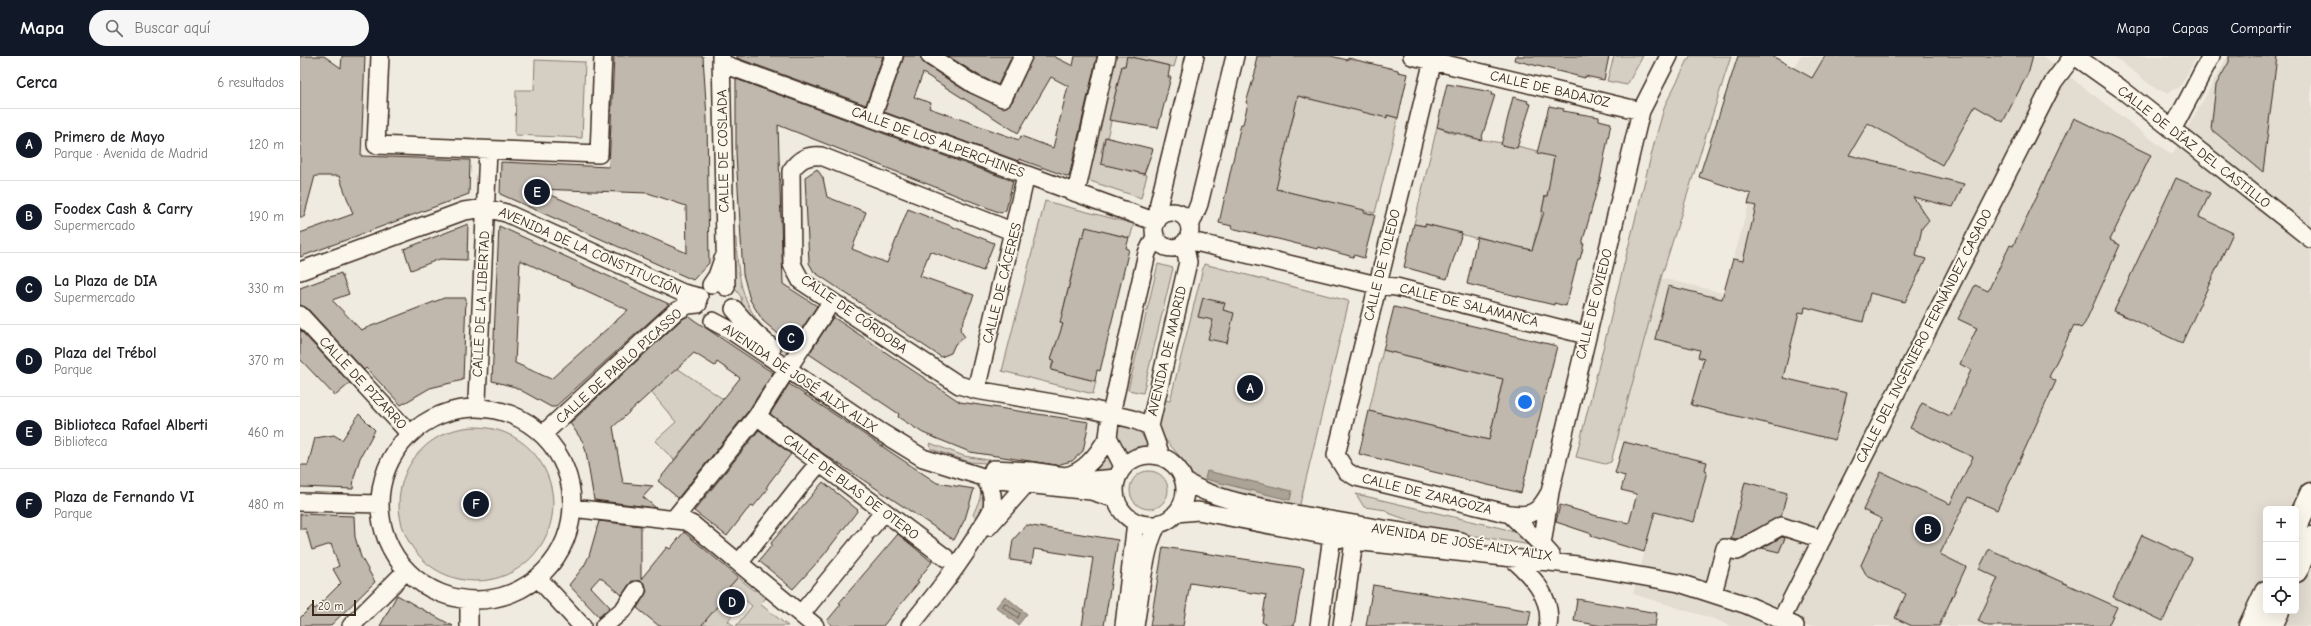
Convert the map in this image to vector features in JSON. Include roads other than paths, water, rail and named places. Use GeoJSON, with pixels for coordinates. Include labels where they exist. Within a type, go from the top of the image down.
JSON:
{"type":"FeatureCollection","features":[{"type":"Feature","properties":{"kind":"main road"},"geometry":{"type":"LineString","coordinates":[[2299,520],[2311,494]]}},
{"type":"Feature","properties":{"kind":"main road"},"geometry":{"type":"LineString","coordinates":[[2299,564],[2311,538]]}},
{"type":"Feature","properties":{"kind":"main road"},"geometry":{"type":"LineString","coordinates":[[2250,626],[2263,598]]}},
{"type":"Feature","properties":{"kind":"main road"},"geometry":{"type":"LineString","coordinates":[[2271,626],[2277,614]]}},
{"type":"Feature","properties":{"kind":"street"},"geometry":{"type":"LineString","coordinates":[[380,56],[376,145],[599,154],[603,56]]}},
{"type":"Feature","properties":{"kind":"street"},"geometry":{"type":"LineString","coordinates":[[872,117],[894,56]]}},
{"type":"Feature","properties":{"kind":"street"},"geometry":{"type":"LineString","coordinates":[[930,56],[973,84],[1003,98],[1023,56]]}},
{"type":"Feature","properties":{"kind":"street"},"geometry":{"type":"LineString","coordinates":[[1076,193],[1107,56]]}},
{"type":"Feature","properties":{"kind":"street"},"geometry":{"type":"LineString","coordinates":[[910,626],[973,543],[1026,484],[1037,479],[1061,475],[1089,463],[1098,454],[1108,437],[1111,414],[1147,253],[1156,226],[1159,203],[1196,56]]}},
{"type":"Feature","properties":{"kind":"street"},"geometry":{"type":"LineString","coordinates":[[1156,226],[1160,243],[1168,247],[1176,247],[1187,236],[1199,204],[1235,56]]}},
{"type":"Feature","properties":{"kind":"street","name":"CALLE DE BADAJOZ"},"geometry":{"type":"LineString","coordinates":[[1412,56],[1434,58],[1641,111]]}},
{"type":"Feature","properties":{"kind":"street","name":"CALLE DE OVIEDO"},"geometry":{"type":"LineString","coordinates":[[1547,550],[1550,492],[1586,335],[1641,111],[1669,56]]}},
{"type":"Feature","properties":{"kind":"street","name":"CALLE DE DÍAZ DEL CASTILLO"},"geometry":{"type":"LineString","coordinates":[[2074,56],[2172,130],[2311,239]]}},
{"type":"Feature","properties":{"kind":"street","name":"CALLE DEL INGENIERO FERNÁNDEZ CASADO"},"geometry":{"type":"LineString","coordinates":[[1788,623],[1821,540],[2054,81],[2074,56]]}},
{"type":"Feature","properties":{"kind":"street"},"geometry":{"type":"LineString","coordinates":[[2172,130],[2211,56]]}},
{"type":"Feature","properties":{"kind":"street","name":"CALLE DE TOLEDO"},"geometry":{"type":"LineString","coordinates":[[1346,471],[1336,455],[1434,58]]}},
{"type":"Feature","properties":{"kind":"street","name":"CALLE DE LOS ALPERCHINES"},"geometry":{"type":"LineString","coordinates":[[721,59],[1076,193],[1156,226]]}},
{"type":"Feature","properties":{"kind":"street","name":"CALLE DE COSLADA"},"geometry":{"type":"LineString","coordinates":[[708,293],[725,245],[721,59]]}},
{"type":"Feature","properties":{"kind":"street","name":"CALLE DE LA LIBERTAD"},"geometry":{"type":"LineString","coordinates":[[477,400],[488,150]]}},
{"type":"Feature","properties":{"kind":"street","name":"CALLE DE CÓRDOBA"},"geometry":{"type":"LineString","coordinates":[[1014,232],[821,156],[806,156],[796,164],[791,171],[792,264],[801,281],[959,385],[976,390],[1111,414],[1150,426]]}},
{"type":"Feature","properties":{"kind":"street","name":"CALLE DE CÁCERES"},"geometry":{"type":"LineString","coordinates":[[976,390],[1014,232],[1026,175]]}},
{"type":"Feature","properties":{"kind":"street","name":"AVENIDA DE LA CONSTITUCIÓN"},"geometry":{"type":"LineString","coordinates":[[300,271],[464,211],[486,208],[506,213],[683,293],[708,293]]}},
{"type":"Feature","properties":{"kind":"street"},"geometry":{"type":"LineString","coordinates":[[1156,226],[1166,213],[1173,212],[1184,216],[1187,236]]}},
{"type":"Feature","properties":{"kind":"street","name":"CALLE DE SALAMANCA"},"geometry":{"type":"LineString","coordinates":[[1187,236],[1377,285],[1396,287],[1586,335]]}},
{"type":"Feature","properties":{"kind":"street","name":"AVENIDA DE MADRID"},"geometry":{"type":"LineString","coordinates":[[1161,456],[1150,426],[1188,262],[1187,236]]}},
{"type":"Feature","properties":{"kind":"street"},"geometry":{"type":"LineString","coordinates":[[708,293],[734,297],[734,309],[726,319],[713,321]]}},
{"type":"Feature","properties":{"kind":"street","name":"AVENIDA DE JOSÉ ALIX ALIX"},"geometry":{"type":"LineString","coordinates":[[708,293],[702,315],[790,365],[926,452],[975,467],[1061,475],[1092,480],[1120,472]]}},
{"type":"Feature","properties":{"kind":"street","name":"CALLE DE PABLO PICASSO"},"geometry":{"type":"LineString","coordinates":[[543,434],[675,312],[708,293]]}},
{"type":"Feature","properties":{"kind":"street","name":"AVENIDA DE JOSÉ ALIX ALIX"},"geometry":{"type":"LineString","coordinates":[[734,309],[768,345],[790,365],[879,431],[923,458],[983,477],[1026,484],[1091,491],[1116,499]]}},
{"type":"Feature","properties":{"kind":"street"},"geometry":{"type":"LineString","coordinates":[[674,519],[756,416],[826,310]]}},
{"type":"Feature","properties":{"kind":"street","name":"CALLE DE PIZARRO"},"geometry":{"type":"LineString","coordinates":[[300,315],[410,434]]}},
{"type":"Feature","properties":{"kind":"street"},"geometry":{"type":"LineString","coordinates":[[477,407],[512,414],[543,434],[557,451],[566,471],[572,492],[572,508],[565,541],[553,561],[538,578],[527,586],[504,596],[469,600],[438,593],[421,583],[406,571],[390,547],[381,519],[380,504],[384,479],[391,459],[410,434],[441,414],[477,407]]}},
{"type":"Feature","properties":{"kind":"street","name":"CALLE DE BLAS DE OTERO"},"geometry":{"type":"LineString","coordinates":[[756,416],[819,462],[883,513],[946,558]]}},
{"type":"Feature","properties":{"kind":"street"},"geometry":{"type":"LineString","coordinates":[[1108,437],[1120,472]]}},
{"type":"Feature","properties":{"kind":"street"},"geometry":{"type":"LineString","coordinates":[[1135,626],[1149,542],[1156,526],[1176,513],[1182,504],[1184,480],[1176,466],[1161,456],[1147,454],[1135,457],[1120,472],[1114,488],[1116,499],[1121,510],[1136,522],[1147,524],[1160,523]]}},
{"type":"Feature","properties":{"kind":"street"},"geometry":{"type":"LineString","coordinates":[[739,563],[819,462]]}},
{"type":"Feature","properties":{"kind":"street","name":"CALLE DE ZARAGOZA"},"geometry":{"type":"LineString","coordinates":[[1346,471],[1356,477],[1522,516],[1532,514],[1540,508],[1550,492]]}},
{"type":"Feature","properties":{"kind":"street"},"geometry":{"type":"LineString","coordinates":[[973,543],[992,508],[992,495],[989,484],[983,477]]}},
{"type":"Feature","properties":{"kind":"street","name":"AVENIDA DE JOSÉ ALIX ALIX"},"geometry":{"type":"LineString","coordinates":[[1184,480],[1202,492],[1221,498],[1346,523],[1547,550],[1577,565]]}},
{"type":"Feature","properties":{"kind":"street"},"geometry":{"type":"LineString","coordinates":[[300,502],[380,504]]}},
{"type":"Feature","properties":{"kind":"street"},"geometry":{"type":"LineString","coordinates":[[572,508],[674,519],[693,525],[815,626]]}},
{"type":"Feature","properties":{"kind":"street","name":"AVENIDA DE JOSÉ ALIX ALIX"},"geometry":{"type":"LineString","coordinates":[[1176,513],[1198,511],[1376,544],[1451,550],[1513,559],[1577,565]]}},
{"type":"Feature","properties":{"kind":"street"},"geometry":{"type":"LineString","coordinates":[[801,614],[883,513]]}},
{"type":"Feature","properties":{"kind":"street","name":"CALLE DE ZARAGOZA"},"geometry":{"type":"LineString","coordinates":[[1510,514],[1547,550]]}},
{"type":"Feature","properties":{"kind":"street"},"geometry":{"type":"LineString","coordinates":[[1124,626],[1136,522]]}},
{"type":"Feature","properties":{"kind":"street"},"geometry":{"type":"LineString","coordinates":[[1319,626],[1332,537],[1346,523],[1354,541],[1342,626]]}},
{"type":"Feature","properties":{"kind":"street"},"geometry":{"type":"LineString","coordinates":[[1713,593],[1725,548],[1737,551],[1781,526],[1821,540]]}},
{"type":"Feature","properties":{"kind":"street","name":"AVENIDA DE JOSÉ ALIX ALIX"},"geometry":{"type":"LineString","coordinates":[[1291,529],[1310,537],[1318,544],[1328,563]]}},
{"type":"Feature","properties":{"kind":"street"},"geometry":{"type":"LineString","coordinates":[[1352,561],[1359,552],[1376,544]]}},
{"type":"Feature","properties":{"kind":"street"},"geometry":{"type":"LineString","coordinates":[[1513,559],[1525,570],[1540,588],[1548,609],[1548,626]]}},
{"type":"Feature","properties":{"kind":"street"},"geometry":{"type":"LineString","coordinates":[[1577,565],[1679,583],[1713,593],[1788,623]]}},
{"type":"Feature","properties":{"kind":"street"},"geometry":{"type":"LineString","coordinates":[[351,626],[406,571]]}},
{"type":"Feature","properties":{"kind":"street"},"geometry":{"type":"LineString","coordinates":[[538,578],[582,626]]}},
{"type":"Feature","properties":{"kind":"street"},"geometry":{"type":"LineString","coordinates":[[604,626],[624,609],[637,590]]}},
{"type":"Feature","properties":{"kind":"street"},"geometry":{"type":"LineString","coordinates":[[469,600],[469,626]]}},
{"type":"Feature","properties":{"kind":"water"},"geometry":{"type":"Polygon","coordinates":[[[1207,471],[1292,491],[1290,500],[1205,479],[1207,471]]]}},
{"type":"Feature","properties":{"kind":"water"},"geometry":{"type":"Polygon","coordinates":[[[1005,596],[1027,614],[1018,625],[996,607],[1005,596]]]}},
{"type":"Feature","properties":{"kind":"place","name":"Biblioteca Rafael Alberti"},"geometry":{"type":"Point","coordinates":[537,192]}},
{"type":"Feature","properties":{"kind":"place","name":"La Plaza de DIA"},"geometry":{"type":"Point","coordinates":[791,338]}},
{"type":"Feature","properties":{"kind":"place","name":"Primero de Mayo"},"geometry":{"type":"Point","coordinates":[1250,388]}},
{"type":"Feature","properties":{"kind":"place","name":"Plaza de Fernando VI"},"geometry":{"type":"Point","coordinates":[476,504]}},
{"type":"Feature","properties":{"kind":"place","name":"Foodex Cash & Carry"},"geometry":{"type":"Point","coordinates":[1928,529]}},
{"type":"Feature","properties":{"kind":"place","name":"Plaza del Trébol"},"geometry":{"type":"Point","coordinates":[732,602]}}]}
